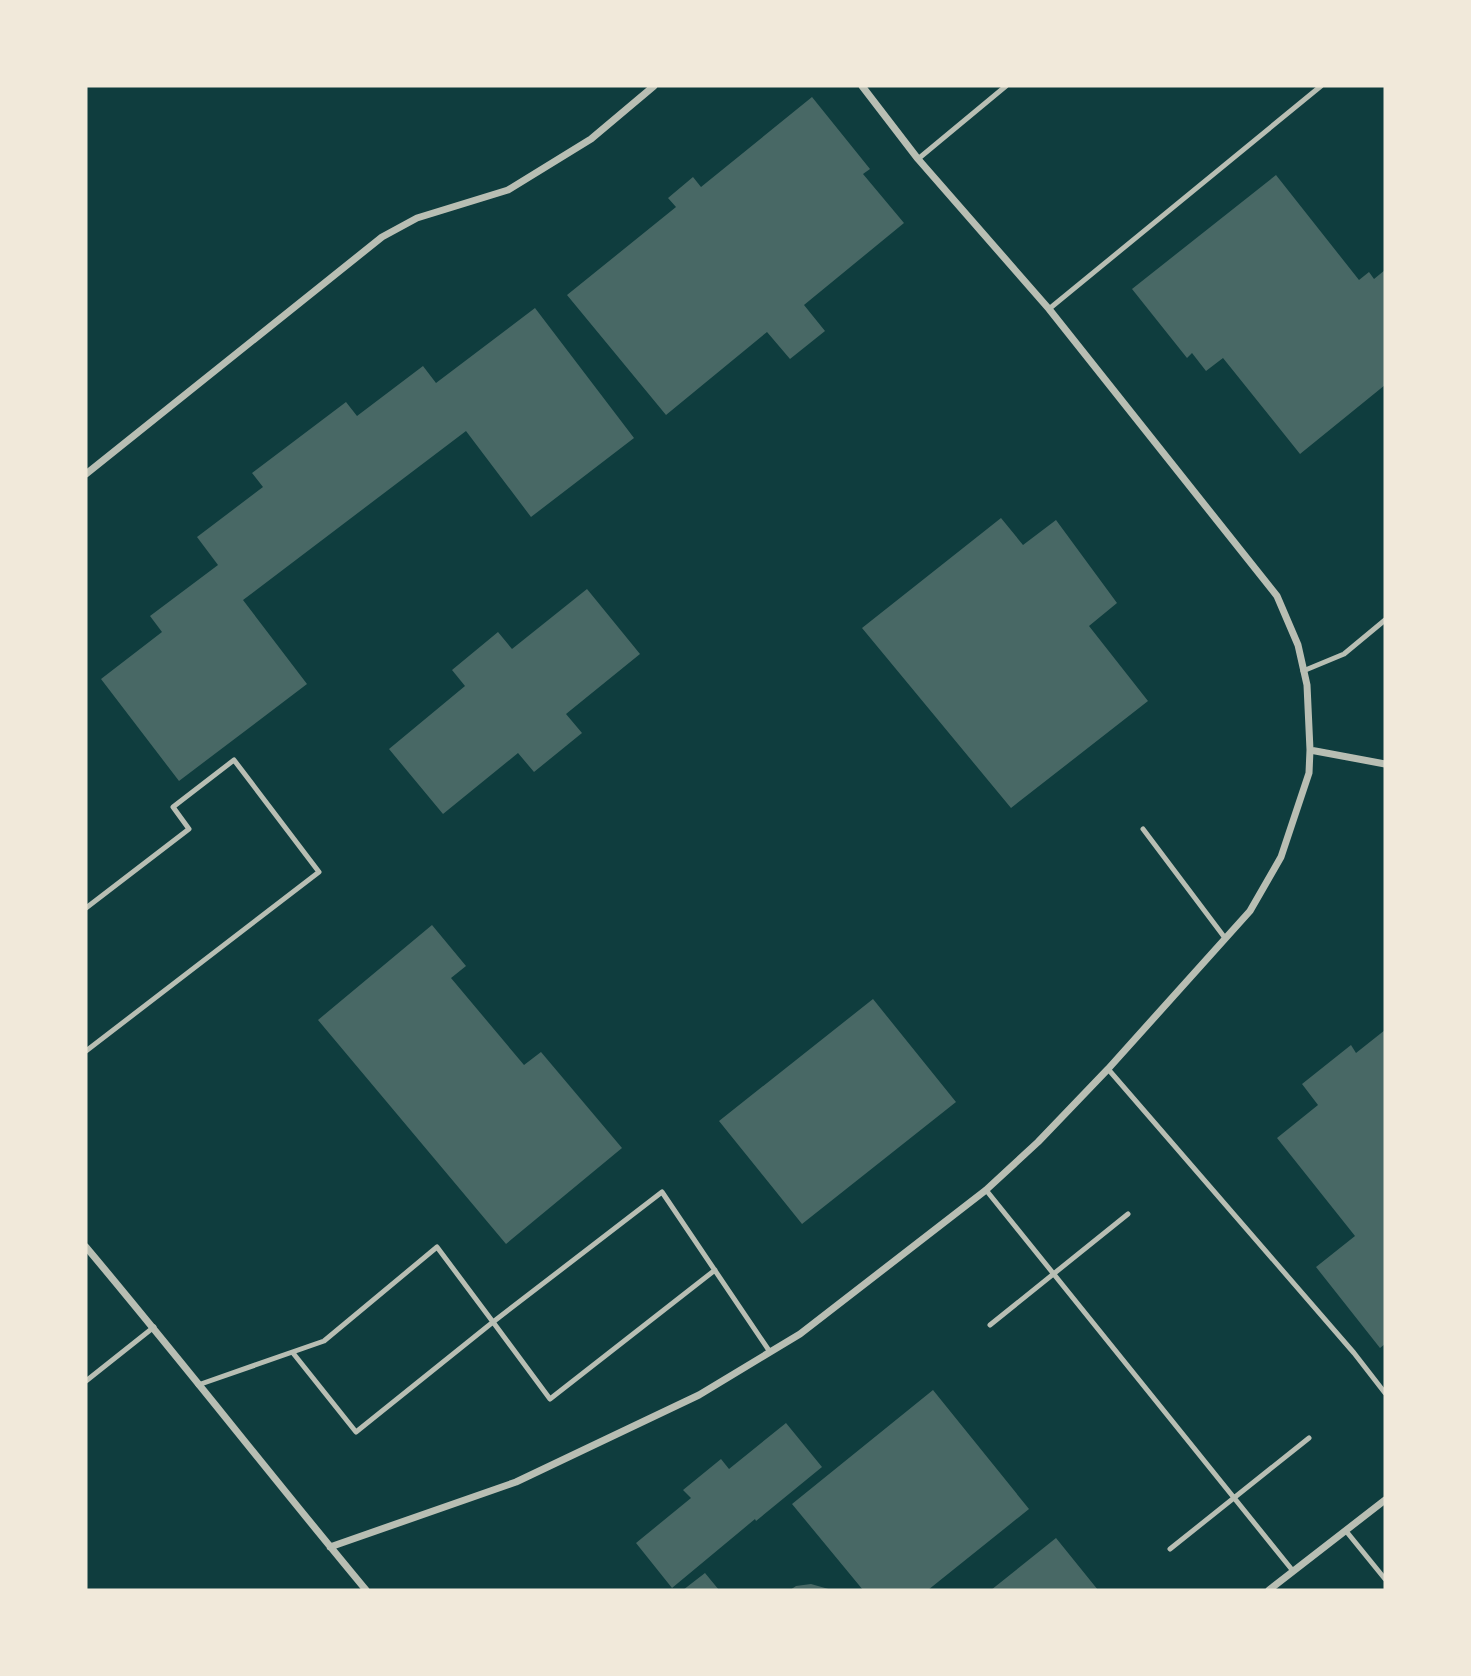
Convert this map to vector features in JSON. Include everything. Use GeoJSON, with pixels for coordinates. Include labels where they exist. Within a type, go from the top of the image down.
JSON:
{"type":"FeatureCollection","features":[{"type":"Feature","properties":{"kind":"street"},"geometry":{"type":"LineString","coordinates":[[86,474],[382,237],[417,218],[508,190],[591,139],[654,86]]}},
{"type":"Feature","properties":{"kind":"street"},"geometry":{"type":"LineString","coordinates":[[330,1547],[516,1482],[699,1395],[800,1334],[986,1190],[1038,1142],[1108,1069],[1250,911],[1281,857],[1309,773],[1310,750],[1307,685],[1298,645],[1277,596],[1049,309],[918,159],[862,86]]}},
{"type":"Feature","properties":{"kind":"street"},"geometry":{"type":"LineString","coordinates":[[1310,750],[1385,764]]}},
{"type":"Feature","properties":{"kind":"street"},"geometry":{"type":"LineString","coordinates":[[86,1247],[366,1590]]}},
{"type":"Feature","properties":{"kind":"street"},"geometry":{"type":"LineString","coordinates":[[1269,1590],[1385,1500]]}},
{"type":"Feature","properties":{"kind":"lane"},"geometry":{"type":"LineString","coordinates":[[918,159],[1006,86]]}},
{"type":"Feature","properties":{"kind":"lane"},"geometry":{"type":"LineString","coordinates":[[1049,309],[1321,86]]}},
{"type":"Feature","properties":{"kind":"lane"},"geometry":{"type":"LineString","coordinates":[[1303,671],[1344,654],[1385,621]]}},
{"type":"Feature","properties":{"kind":"lane"},"geometry":{"type":"LineString","coordinates":[[86,908],[189,829],[173,807],[234,761],[319,872],[86,1051]]}},
{"type":"Feature","properties":{"kind":"lane"},"geometry":{"type":"LineString","coordinates":[[1143,830],[1225,938]]}},
{"type":"Feature","properties":{"kind":"lane"},"geometry":{"type":"LineString","coordinates":[[1108,1069],[1354,1353],[1385,1393]]}},
{"type":"Feature","properties":{"kind":"lane"},"geometry":{"type":"LineString","coordinates":[[986,1190],[1293,1571]]}},
{"type":"Feature","properties":{"kind":"lane"},"geometry":{"type":"LineString","coordinates":[[293,1353],[356,1432],[662,1192],[770,1353]]}},
{"type":"Feature","properties":{"kind":"lane"},"geometry":{"type":"LineString","coordinates":[[989,1325],[1128,1214]]}},
{"type":"Feature","properties":{"kind":"lane"},"geometry":{"type":"LineString","coordinates":[[198,1385],[324,1341],[437,1247],[550,1399],[715,1270]]}},
{"type":"Feature","properties":{"kind":"lane"},"geometry":{"type":"LineString","coordinates":[[86,1381],[154,1327]]}},
{"type":"Feature","properties":{"kind":"lane"},"geometry":{"type":"LineString","coordinates":[[1170,1549],[1309,1438]]}},
{"type":"Feature","properties":{"kind":"lane"},"geometry":{"type":"LineString","coordinates":[[1346,1531],[1385,1579]]}},
{"type":"Feature","properties":{"kind":"building"},"geometry":{"type":"Polygon","coordinates":[[[812,97],[870,169],[863,174],[904,223],[804,305],[825,331],[790,359],[767,332],[666,415],[567,295],[676,207],[668,198],[693,177],[701,187],[812,97]]]}},
{"type":"Feature","properties":{"kind":"building"},"geometry":{"type":"Polygon","coordinates":[[[1276,175],[1359,280],[1369,272],[1374,279],[1385,270],[1385,385],[1300,454],[1223,358],[1206,371],[1192,353],[1187,358],[1132,289],[1276,175]]]}},
{"type":"Feature","properties":{"kind":"building"},"geometry":{"type":"Polygon","coordinates":[[[535,308],[634,438],[531,517],[466,431],[243,600],[307,684],[179,781],[101,679],[162,632],[150,616],[218,565],[197,537],[263,487],[252,473],[346,402],[357,416],[423,366],[436,383],[535,308]]]}},
{"type":"Feature","properties":{"kind":"building"},"geometry":{"type":"Polygon","coordinates":[[[1001,518],[1023,545],[1056,520],[1117,603],[1089,626],[1148,701],[1011,808],[862,628],[1001,518]]]}},
{"type":"Feature","properties":{"kind":"building"},"geometry":{"type":"Polygon","coordinates":[[[587,589],[640,654],[566,714],[582,733],[534,772],[518,753],[443,814],[389,749],[465,686],[452,670],[498,632],[512,649],[587,589]]]}},
{"type":"Feature","properties":{"kind":"building"},"geometry":{"type":"Polygon","coordinates":[[[432,925],[466,966],[451,978],[524,1065],[541,1052],[622,1148],[506,1244],[318,1020],[432,925]]]}},
{"type":"Feature","properties":{"kind":"building"},"geometry":{"type":"Polygon","coordinates":[[[873,999],[956,1102],[802,1224],[719,1121],[873,999]]]}},
{"type":"Feature","properties":{"kind":"building"},"geometry":{"type":"Polygon","coordinates":[[[1385,1030],[1385,1344],[1380,1348],[1316,1267],[1355,1236],[1277,1138],[1318,1105],[1302,1084],[1351,1045],[1356,1053],[1385,1030]]]}},
{"type":"Feature","properties":{"kind":"building"},"geometry":{"type":"Polygon","coordinates":[[[933,1390],[1029,1509],[928,1590],[863,1590],[792,1504],[933,1390]]]}},
{"type":"Feature","properties":{"kind":"building"},"geometry":{"type":"Polygon","coordinates":[[[786,1423],[822,1467],[672,1588],[636,1543],[691,1498],[683,1490],[721,1459],[729,1469],[786,1423]]]}},
{"type":"Feature","properties":{"kind":"building"},"geometry":{"type":"Polygon","coordinates":[[[1056,1538],[1098,1590],[991,1590],[1056,1538]]]}},
{"type":"Feature","properties":{"kind":"building"},"geometry":{"type":"Polygon","coordinates":[[[705,1573],[719,1590],[683,1590],[705,1573]]]}},
{"type":"Feature","properties":{"kind":"building"},"geometry":{"type":"Polygon","coordinates":[[[811,1584],[832,1590],[790,1590],[796,1586],[811,1584]]]}}]}
